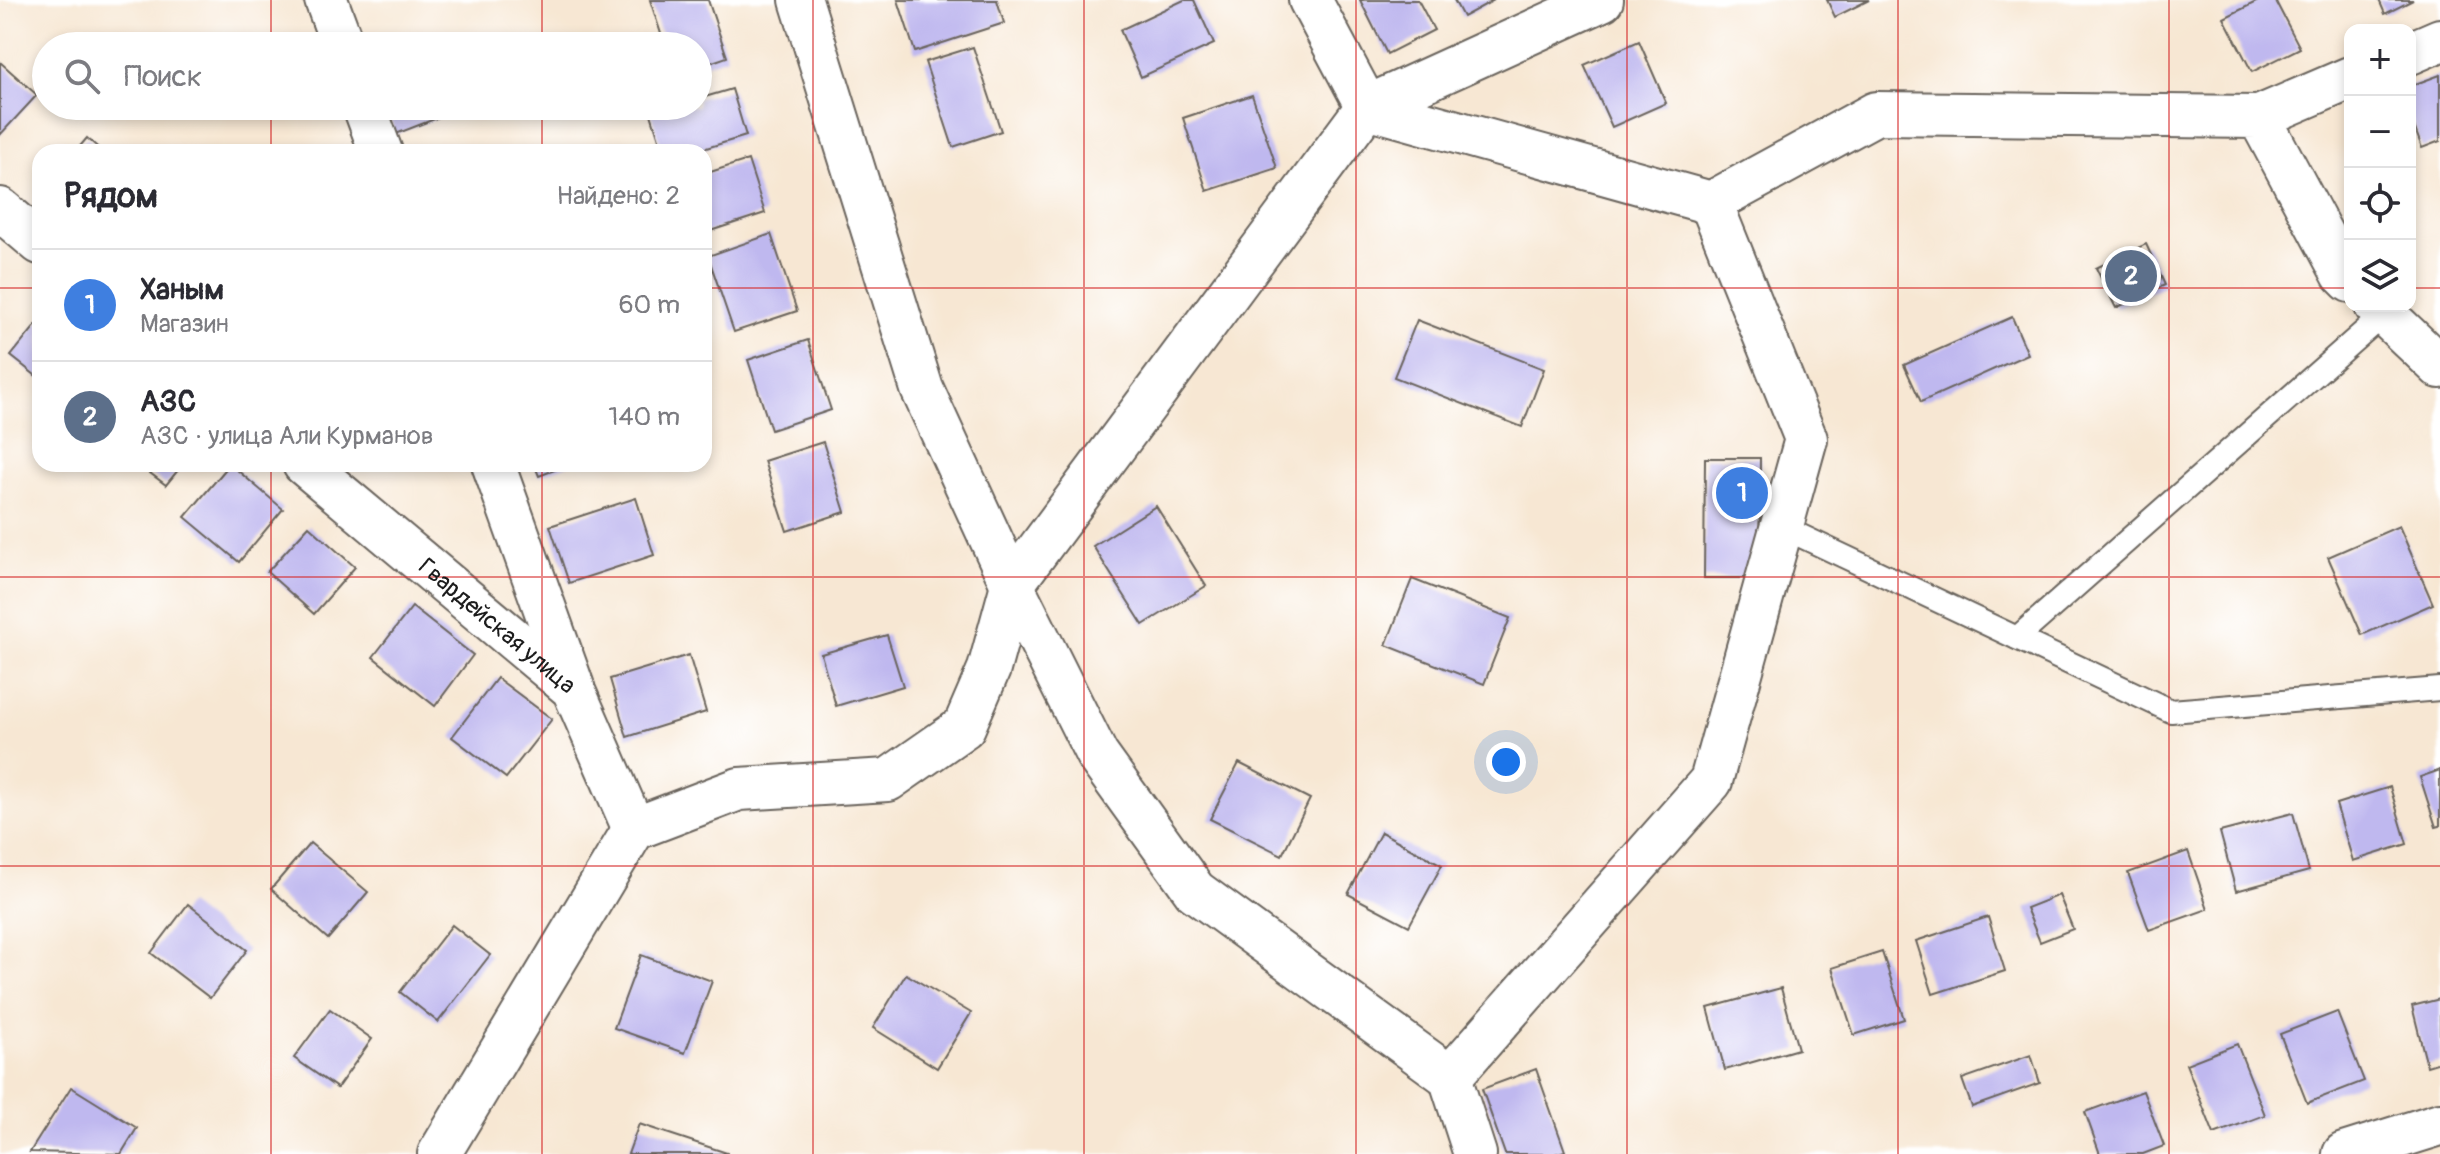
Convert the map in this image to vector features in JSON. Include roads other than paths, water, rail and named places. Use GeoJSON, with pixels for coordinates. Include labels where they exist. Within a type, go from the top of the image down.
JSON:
{"type":"FeatureCollection","features":[{"type":"Feature","properties":{"kind":"street"},"geometry":{"type":"LineString","coordinates":[[326,0],[338,32]]}},
{"type":"Feature","properties":{"kind":"street"},"geometry":{"type":"LineString","coordinates":[[801,0],[922,389],[1012,585],[1097,755],[1195,891],[1450,1077],[1475,1154]]}},
{"type":"Feature","properties":{"kind":"street"},"geometry":{"type":"LineString","coordinates":[[1310,0],[1367,107],[1711,203],[1876,113],[2259,117],[2344,81]]}},
{"type":"Feature","properties":{"kind":"street"},"geometry":{"type":"LineString","coordinates":[[439,1154],[634,829],[739,789],[888,780],[964,727],[989,669],[1012,585],[1367,107],[1602,0]]}},
{"type":"Feature","properties":{"kind":"street"},"geometry":{"type":"LineString","coordinates":[[2416,50],[2440,40]]}},
{"type":"Feature","properties":{"kind":"street"},"geometry":{"type":"LineString","coordinates":[[2259,117],[2344,275]]}},
{"type":"Feature","properties":{"kind":"street"},"geometry":{"type":"LineString","coordinates":[[369,120],[378,144]]}},
{"type":"Feature","properties":{"kind":"street"},"geometry":{"type":"LineString","coordinates":[[1450,1077],[1711,781],[1806,439],[1711,203]]}},
{"type":"Feature","properties":{"kind":"street"},"geometry":{"type":"LineString","coordinates":[[0,209],[32,236]]}},
{"type":"Feature","properties":{"kind":"street"},"geometry":{"type":"LineString","coordinates":[[2382,312],[2440,367]]}},
{"type":"Feature","properties":{"kind":"street","name":"Гвардейская улица"},"geometry":{"type":"LineString","coordinates":[[314,472],[573,689],[634,829]]}},
{"type":"Feature","properties":{"kind":"street"},"geometry":{"type":"LineString","coordinates":[[496,472],[573,689]]}},
{"type":"Feature","properties":{"kind":"street"},"geometry":{"type":"LineString","coordinates":[[2344,1154],[2440,1124]]}},
{"type":"Feature","properties":{"kind":"lane"},"geometry":{"type":"LineString","coordinates":[[2017,638],[2378,312]]}},
{"type":"Feature","properties":{"kind":"lane"},"geometry":{"type":"LineString","coordinates":[[1782,527],[2171,711],[2440,689]]}},
{"type":"Feature","properties":{"kind":"place","name":"АЗС"},"geometry":{"type":"Point","coordinates":[2131,276]}},
{"type":"Feature","properties":{"kind":"place","name":"Ханым"},"geometry":{"type":"Point","coordinates":[1742,493]}}]}
